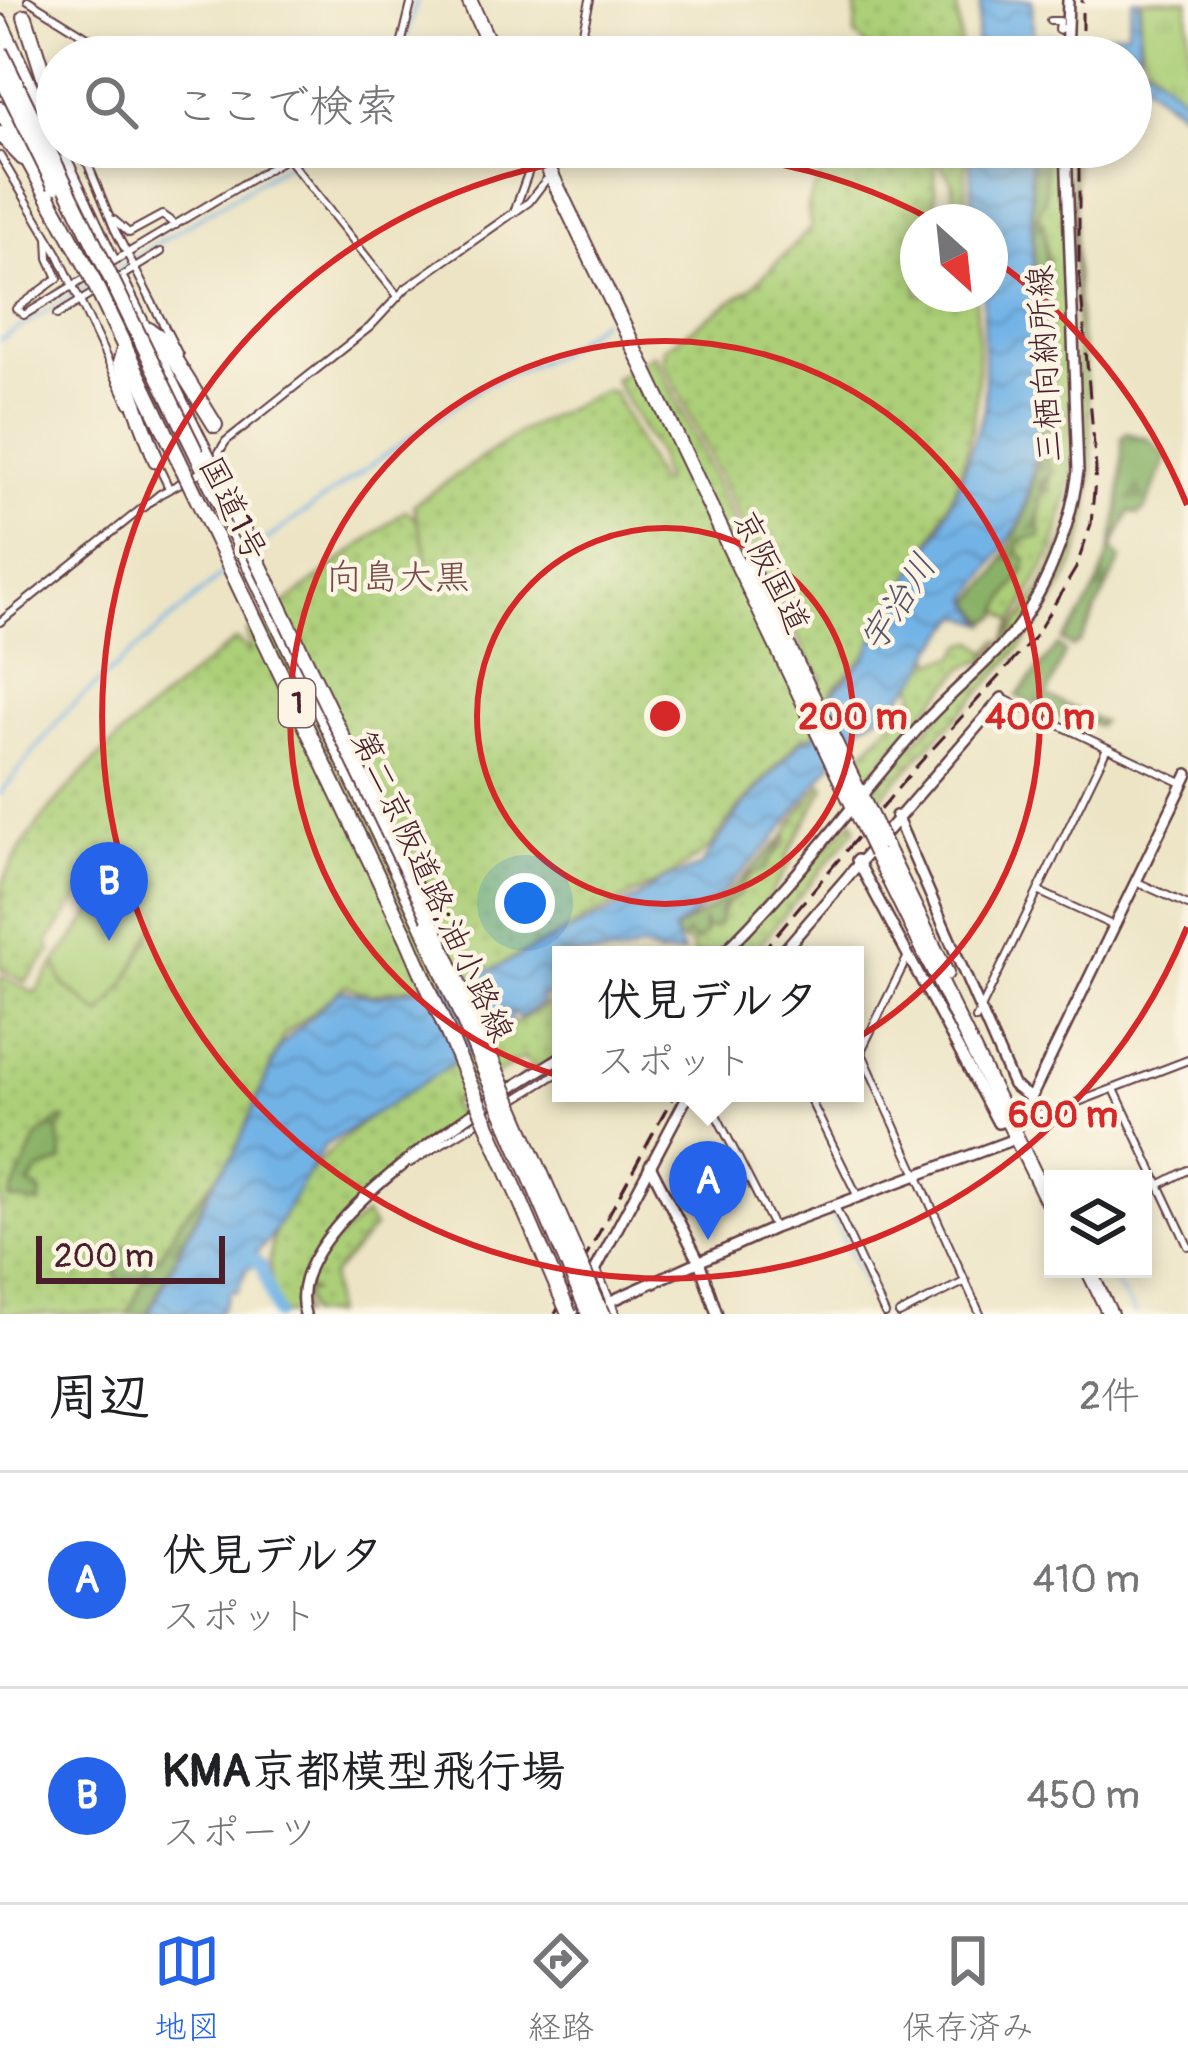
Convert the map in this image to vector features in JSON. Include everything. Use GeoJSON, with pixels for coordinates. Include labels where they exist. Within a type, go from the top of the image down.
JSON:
{"type":"FeatureCollection","features":[{"type":"Feature","properties":{"kind":"highway"},"geometry":{"type":"LineString","coordinates":[[469,0],[485,36]]}},
{"type":"Feature","properties":{"kind":"highway"},"geometry":{"type":"LineString","coordinates":[[478,0],[495,36]]}},
{"type":"Feature","properties":{"kind":"highway"},"geometry":{"type":"LineString","coordinates":[[25,5],[36,44]]}},
{"type":"Feature","properties":{"kind":"highway","name":"国道1号"},"geometry":{"type":"LineString","coordinates":[[0,22],[36,100]]}},
{"type":"Feature","properties":{"kind":"highway","name":"1"},"geometry":{"type":"LineString","coordinates":[[0,51],[36,126]]}},
{"type":"Feature","properties":{"kind":"highway","name":"1"},"geometry":{"type":"LineString","coordinates":[[0,74],[36,145]]}},
{"type":"Feature","properties":{"kind":"highway","name":"国道1号"},"geometry":{"type":"LineString","coordinates":[[0,109],[125,346],[407,938],[577,1313]]}},
{"type":"Feature","properties":{"kind":"highway"},"geometry":{"type":"LineString","coordinates":[[0,134],[27,162]]}},
{"type":"Feature","properties":{"kind":"highway","name":"1"},"geometry":{"type":"LineString","coordinates":[[47,168],[209,488]]}},
{"type":"Feature","properties":{"kind":"highway","name":"1"},"geometry":{"type":"LineString","coordinates":[[56,168],[209,488]]}},
{"type":"Feature","properties":{"kind":"highway","name":"国道1号"},"geometry":{"type":"LineString","coordinates":[[67,168],[431,921],[606,1307]]}},
{"type":"Feature","properties":{"kind":"highway","name":"京阪国道"},"geometry":{"type":"LineString","coordinates":[[551,168],[1044,1192]]}},
{"type":"Feature","properties":{"kind":"highway"},"geometry":{"type":"LineString","coordinates":[[141,322],[162,339],[215,425]]}},
{"type":"Feature","properties":{"kind":"highway"},"geometry":{"type":"LineString","coordinates":[[125,346],[120,363],[156,460]]}},
{"type":"Feature","properties":{"kind":"highway","name":"第二京阪道路;油小路線"},"geometry":{"type":"LineString","coordinates":[[209,488],[416,932],[577,1313]]}},
{"type":"Feature","properties":{"kind":"highway","name":"京阪国道"},"geometry":{"type":"LineString","coordinates":[[1016,1130],[1044,1180]]}},
{"type":"Feature","properties":{"kind":"highway"},"geometry":{"type":"LineString","coordinates":[[1088,1278],[1106,1314]]}},
{"type":"Feature","properties":{"kind":"street"},"geometry":{"type":"LineString","coordinates":[[45,10],[51,0]]}},
{"type":"Feature","properties":{"kind":"street"},"geometry":{"type":"LineString","coordinates":[[403,36],[412,0]]}},
{"type":"Feature","properties":{"kind":"street"},"geometry":{"type":"LineString","coordinates":[[582,36],[590,0]]}},
{"type":"Feature","properties":{"kind":"street"},"geometry":{"type":"LineString","coordinates":[[1049,21],[1059,21],[1058,30],[1063,30],[1066,0]]}},
{"type":"Feature","properties":{"kind":"street"},"geometry":{"type":"LineString","coordinates":[[1066,0],[1066,36]]}},
{"type":"Feature","properties":{"kind":"street"},"geometry":{"type":"LineString","coordinates":[[25,5],[45,10],[86,36]]}},
{"type":"Feature","properties":{"kind":"street"},"geometry":{"type":"LineString","coordinates":[[25,5],[36,36]]}},
{"type":"Feature","properties":{"kind":"street"},"geometry":{"type":"LineString","coordinates":[[0,155],[74,286],[169,488]]}},
{"type":"Feature","properties":{"kind":"street"},"geometry":{"type":"LineString","coordinates":[[90,168],[128,254],[226,441]]}},
{"type":"Feature","properties":{"kind":"street"},"geometry":{"type":"LineString","coordinates":[[48,238],[49,257],[58,278],[16,309],[24,315],[273,168]]}},
{"type":"Feature","properties":{"kind":"street"},"geometry":{"type":"LineString","coordinates":[[296,168],[397,296]]}},
{"type":"Feature","properties":{"kind":"street"},"geometry":{"type":"LineString","coordinates":[[514,212],[514,199],[530,168]]}},
{"type":"Feature","properties":{"kind":"street","name":"三栖向納所線"},"geometry":{"type":"LineString","coordinates":[[729,946],[859,806],[913,734],[1023,619],[1073,506],[1078,440],[1067,294],[1066,168]]}},
{"type":"Feature","properties":{"kind":"street"},"geometry":{"type":"LineString","coordinates":[[0,622],[169,488],[214,462],[226,441],[370,326],[397,296],[514,212],[545,181]]}},
{"type":"Feature","properties":{"kind":"street"},"geometry":{"type":"LineString","coordinates":[[111,217],[129,233],[162,215],[176,225]]}},
{"type":"Feature","properties":{"kind":"street"},"geometry":{"type":"LineString","coordinates":[[57,315],[161,252]]}},
{"type":"Feature","properties":{"kind":"street"},"geometry":{"type":"LineString","coordinates":[[787,946],[1001,698],[1186,779],[1023,1097],[1016,1130]]}},
{"type":"Feature","properties":{"kind":"street"},"geometry":{"type":"LineString","coordinates":[[978,1015],[1107,748]]}},
{"type":"Feature","properties":{"kind":"street"},"geometry":{"type":"LineString","coordinates":[[896,817],[941,934],[1023,1097]]}},
{"type":"Feature","properties":{"kind":"street"},"geometry":{"type":"LineString","coordinates":[[857,860],[993,1110],[1016,1130]]}},
{"type":"Feature","properties":{"kind":"street"},"geometry":{"type":"LineString","coordinates":[[1136,881],[1188,905]]}},
{"type":"Feature","properties":{"kind":"street"},"geometry":{"type":"LineString","coordinates":[[1038,891],[1114,926]]}},
{"type":"Feature","properties":{"kind":"street"},"geometry":{"type":"LineString","coordinates":[[864,1040],[910,951]]}},
{"type":"Feature","properties":{"kind":"street"},"geometry":{"type":"LineString","coordinates":[[606,1307],[697,1257],[772,1225],[918,1174],[1016,1130],[1032,1118],[1116,1092],[1188,1060]]}},
{"type":"Feature","properties":{"kind":"street"},"geometry":{"type":"LineString","coordinates":[[305,1314],[301,1290],[308,1268],[395,1168],[552,1064]]}},
{"type":"Feature","properties":{"kind":"street"},"geometry":{"type":"LineString","coordinates":[[864,1064],[980,1314]]}},
{"type":"Feature","properties":{"kind":"street"},"geometry":{"type":"LineString","coordinates":[[395,1168],[552,1076]]}},
{"type":"Feature","properties":{"kind":"street"},"geometry":{"type":"LineString","coordinates":[[1116,1092],[1188,1246]]}},
{"type":"Feature","properties":{"kind":"street"},"geometry":{"type":"LineString","coordinates":[[577,1313],[595,1265],[684,1102]]}},
{"type":"Feature","properties":{"kind":"street"},"geometry":{"type":"LineString","coordinates":[[710,1102],[772,1225]]}},
{"type":"Feature","properties":{"kind":"street"},"geometry":{"type":"LineString","coordinates":[[811,1102],[856,1192]]}},
{"type":"Feature","properties":{"kind":"street"},"geometry":{"type":"LineString","coordinates":[[650,1165],[697,1257],[717,1314]]}},
{"type":"Feature","properties":{"kind":"street"},"geometry":{"type":"LineString","coordinates":[[1159,1185],[1188,1170]]}},
{"type":"Feature","properties":{"kind":"street"},"geometry":{"type":"LineString","coordinates":[[835,1206],[885,1314]]}},
{"type":"Feature","properties":{"kind":"street"},"geometry":{"type":"LineString","coordinates":[[595,1265],[604,1282],[606,1307]]}},
{"type":"Feature","properties":{"kind":"street"},"geometry":{"type":"LineString","coordinates":[[899,1314],[966,1281]]}},
{"type":"Feature","properties":{"kind":"street"},"geometry":{"type":"LineString","coordinates":[[606,1307],[616,1314]]}},
{"type":"Feature","properties":{"kind":"green space"},"geometry":{"type":"Polygon","coordinates":[[[874,0],[956,0],[960,36],[856,36],[856,4],[873,5],[874,0]]]}},
{"type":"Feature","properties":{"kind":"green space"},"geometry":{"type":"Polygon","coordinates":[[[1142,0],[1188,0],[1188,101],[1152,69],[1152,36],[1140,35],[1142,0]]]}},
{"type":"Feature","properties":{"kind":"green space"},"geometry":{"type":"Polygon","coordinates":[[[824,168],[935,168],[935,204],[900,204],[900,312],[976,312],[978,344],[971,431],[946,509],[875,627],[866,655],[828,696],[812,737],[803,736],[735,812],[709,849],[676,872],[483,974],[369,995],[346,985],[283,1036],[234,1154],[181,1219],[157,1260],[139,1256],[136,1272],[147,1274],[128,1314],[0,1314],[0,976],[35,993],[55,963],[63,984],[101,1015],[126,984],[159,919],[159,912],[93,878],[48,942],[51,951],[25,982],[0,969],[2,886],[17,855],[70,786],[139,719],[236,640],[251,652],[247,633],[406,510],[417,521],[429,562],[413,505],[521,431],[605,390],[614,392],[658,483],[663,483],[657,454],[614,379],[654,354],[810,680],[818,682],[823,677],[810,663],[664,362],[664,348],[752,287],[811,228],[807,206],[824,168]]]}},
{"type":"Feature","properties":{"kind":"green space"},"geometry":{"type":"Polygon","coordinates":[[[943,168],[965,168],[966,201],[955,204],[951,180],[943,168]]]}},
{"type":"Feature","properties":{"kind":"green space"},"geometry":{"type":"Polygon","coordinates":[[[1032,168],[1046,168],[1045,200],[1038,217],[1044,223],[1049,307],[1045,359],[1052,363],[1053,382],[1043,392],[1038,385],[1032,168]]]}},
{"type":"Feature","properties":{"kind":"green space"},"geometry":{"type":"Polygon","coordinates":[[[1045,168],[1063,168],[1072,478],[1053,551],[1006,637],[1013,621],[1000,611],[1010,587],[1024,572],[1018,545],[1040,524],[1041,482],[1045,478],[1044,487],[1050,484],[1049,461],[1043,452],[1057,440],[1047,402],[1039,406],[1049,330],[1040,202],[1045,168]]]}},
{"type":"Feature","properties":{"kind":"green space"},"geometry":{"type":"Polygon","coordinates":[[[1070,168],[1075,168],[1077,284],[1092,450],[1086,522],[1076,557],[1060,591],[1020,647],[874,805],[870,794],[1031,605],[1073,517],[1081,468],[1070,168]]]}},
{"type":"Feature","properties":{"kind":"green space"},"geometry":{"type":"Polygon","coordinates":[[[1051,402],[1057,444],[1043,452],[1054,473],[1047,477],[1051,491],[1044,491],[1044,478],[1040,486],[1044,496],[1038,499],[1041,537],[1020,540],[1016,553],[1027,559],[1025,568],[999,616],[988,622],[973,601],[997,572],[1024,518],[1036,470],[1039,406],[1051,402]]]}},
{"type":"Feature","properties":{"kind":"green space"},"geometry":{"type":"Polygon","coordinates":[[[1127,433],[1147,438],[1167,457],[1145,509],[1138,515],[1130,511],[1112,549],[1121,559],[1080,642],[1072,647],[1062,640],[1092,595],[1112,545],[1121,491],[1122,437],[1127,433]]]}},
{"type":"Feature","properties":{"kind":"green space"},"geometry":{"type":"Polygon","coordinates":[[[1000,639],[986,658],[965,667],[860,785],[873,770],[859,782],[851,766],[915,697],[913,682],[932,655],[933,662],[956,656],[963,645],[975,641],[988,652],[1000,639]]]}},
{"type":"Feature","properties":{"kind":"green space"},"geometry":{"type":"Polygon","coordinates":[[[1058,645],[1065,652],[1047,696],[1102,722],[1098,726],[1075,717],[1072,723],[1017,696],[1058,645]]]}},
{"type":"Feature","properties":{"kind":"green space"},"geometry":{"type":"Polygon","coordinates":[[[822,783],[825,787],[786,858],[791,861],[757,917],[726,946],[691,946],[675,937],[684,941],[686,932],[698,936],[703,920],[706,929],[719,925],[728,901],[785,844],[791,824],[822,783]]]}},
{"type":"Feature","properties":{"kind":"green space"},"geometry":{"type":"Polygon","coordinates":[[[853,820],[856,828],[758,946],[733,946],[853,820]]]}},
{"type":"Feature","properties":{"kind":"green space"},"geometry":{"type":"Polygon","coordinates":[[[786,835],[764,870],[745,876],[740,895],[721,907],[719,925],[706,929],[702,920],[705,934],[695,942],[687,933],[684,941],[675,937],[676,929],[711,909],[786,835]]]}},
{"type":"Feature","properties":{"kind":"green space"},"geometry":{"type":"Polygon","coordinates":[[[111,887],[159,912],[159,918],[125,984],[101,1015],[63,984],[55,963],[111,887]]]}},
{"type":"Feature","properties":{"kind":"green space"},"geometry":{"type":"Polygon","coordinates":[[[552,1001],[552,1060],[521,1079],[531,1067],[524,1057],[450,1104],[458,1115],[467,1109],[470,1113],[391,1174],[334,1231],[313,1260],[302,1288],[303,1314],[283,1314],[270,1263],[282,1214],[314,1168],[359,1125],[552,1001]]]}},
{"type":"Feature","properties":{"kind":"green space"},"geometry":{"type":"Polygon","coordinates":[[[65,1119],[58,1131],[63,1161],[38,1172],[29,1184],[40,1190],[40,1204],[9,1199],[37,1137],[65,1119]]]}},
{"type":"Feature","properties":{"kind":"green space"},"geometry":{"type":"Polygon","coordinates":[[[213,1181],[147,1314],[128,1314],[146,1275],[117,1280],[114,1260],[123,1247],[141,1247],[140,1256],[158,1259],[181,1219],[213,1181]]]}},
{"type":"Feature","properties":{"kind":"green space"},"geometry":{"type":"Polygon","coordinates":[[[365,1215],[374,1228],[331,1276],[333,1314],[309,1314],[304,1293],[314,1291],[304,1288],[316,1265],[365,1215]]]}},
{"type":"Feature","properties":{"kind":"water"},"geometry":{"type":"Polygon","coordinates":[[[981,0],[1032,0],[1033,35],[1053,35],[1053,36],[977,36],[981,0]]]}},
{"type":"Feature","properties":{"kind":"water"},"geometry":{"type":"Polygon","coordinates":[[[1133,0],[1139,0],[1139,36],[1105,36],[1127,31],[1133,0]]]}},
{"type":"Feature","properties":{"kind":"water"},"geometry":{"type":"Polygon","coordinates":[[[1152,71],[1188,100],[1188,117],[1152,90],[1152,71]]]}},
{"type":"Feature","properties":{"kind":"water","name":"宇治川"},"geometry":{"type":"Polygon","coordinates":[[[970,168],[1030,168],[1038,424],[1021,521],[970,599],[986,624],[961,615],[934,649],[922,674],[889,709],[861,725],[772,842],[717,897],[673,930],[680,946],[552,946],[552,997],[540,993],[543,1003],[519,1018],[511,1011],[510,1027],[324,1146],[269,1240],[255,1254],[266,1264],[247,1268],[237,1292],[231,1290],[219,1314],[149,1314],[216,1178],[235,1153],[280,1046],[340,990],[374,997],[477,977],[636,899],[661,881],[700,867],[739,811],[804,738],[813,739],[828,698],[867,656],[879,626],[938,533],[985,408],[983,312],[1008,312],[1008,204],[973,204],[970,168]]]}},
{"type":"Feature","properties":{"kind":"waterway"},"geometry":{"type":"LineString","coordinates":[[407,36],[417,0]]}},
{"type":"Feature","properties":{"kind":"waterway"},"geometry":{"type":"LineString","coordinates":[[114,270],[281,168]]}},
{"type":"Feature","properties":{"kind":"waterway"},"geometry":{"type":"LineString","coordinates":[[0,340],[90,284]]}},
{"type":"Feature","properties":{"kind":"waterway"},"geometry":{"type":"LineString","coordinates":[[259,545],[485,384],[555,355],[602,320]]}},
{"type":"Feature","properties":{"kind":"waterway"},"geometry":{"type":"LineString","coordinates":[[0,794],[68,709],[228,569]]}},
{"type":"Feature","properties":{"kind":"waterway"},"geometry":{"type":"LineString","coordinates":[[832,1214],[878,1314]]}},
{"type":"Feature","properties":{"kind":"waterway"},"geometry":{"type":"LineString","coordinates":[[252,1258],[261,1266],[277,1314]]}},
{"type":"Feature","properties":{"kind":"waterway"},"geometry":{"type":"LineString","coordinates":[[1111,1278],[1136,1314]]}},
{"type":"Feature","properties":{"kind":"railway"},"geometry":{"type":"LineString","coordinates":[[1082,0],[1082,36]]}},
{"type":"Feature","properties":{"kind":"railway"},"geometry":{"type":"LineString","coordinates":[[767,946],[915,768],[1034,638],[1076,568],[1091,524],[1096,469],[1079,268],[1079,168]]}},
{"type":"Feature","properties":{"kind":"railway"},"geometry":{"type":"LineString","coordinates":[[555,1314],[670,1102]]}},
{"type":"Feature","properties":{"kind":"place","name":"KMA京都模型飛行場"},"geometry":{"type":"Point","coordinates":[109,941]}},
{"type":"Feature","properties":{"kind":"place","name":"伏見デルタ"},"geometry":{"type":"Point","coordinates":[708,1240]}},
{"type":"Feature","properties":{"kind":"district","name":"向島大黒"},"geometry":{"type":"Point","coordinates":[398,577]}}]}
